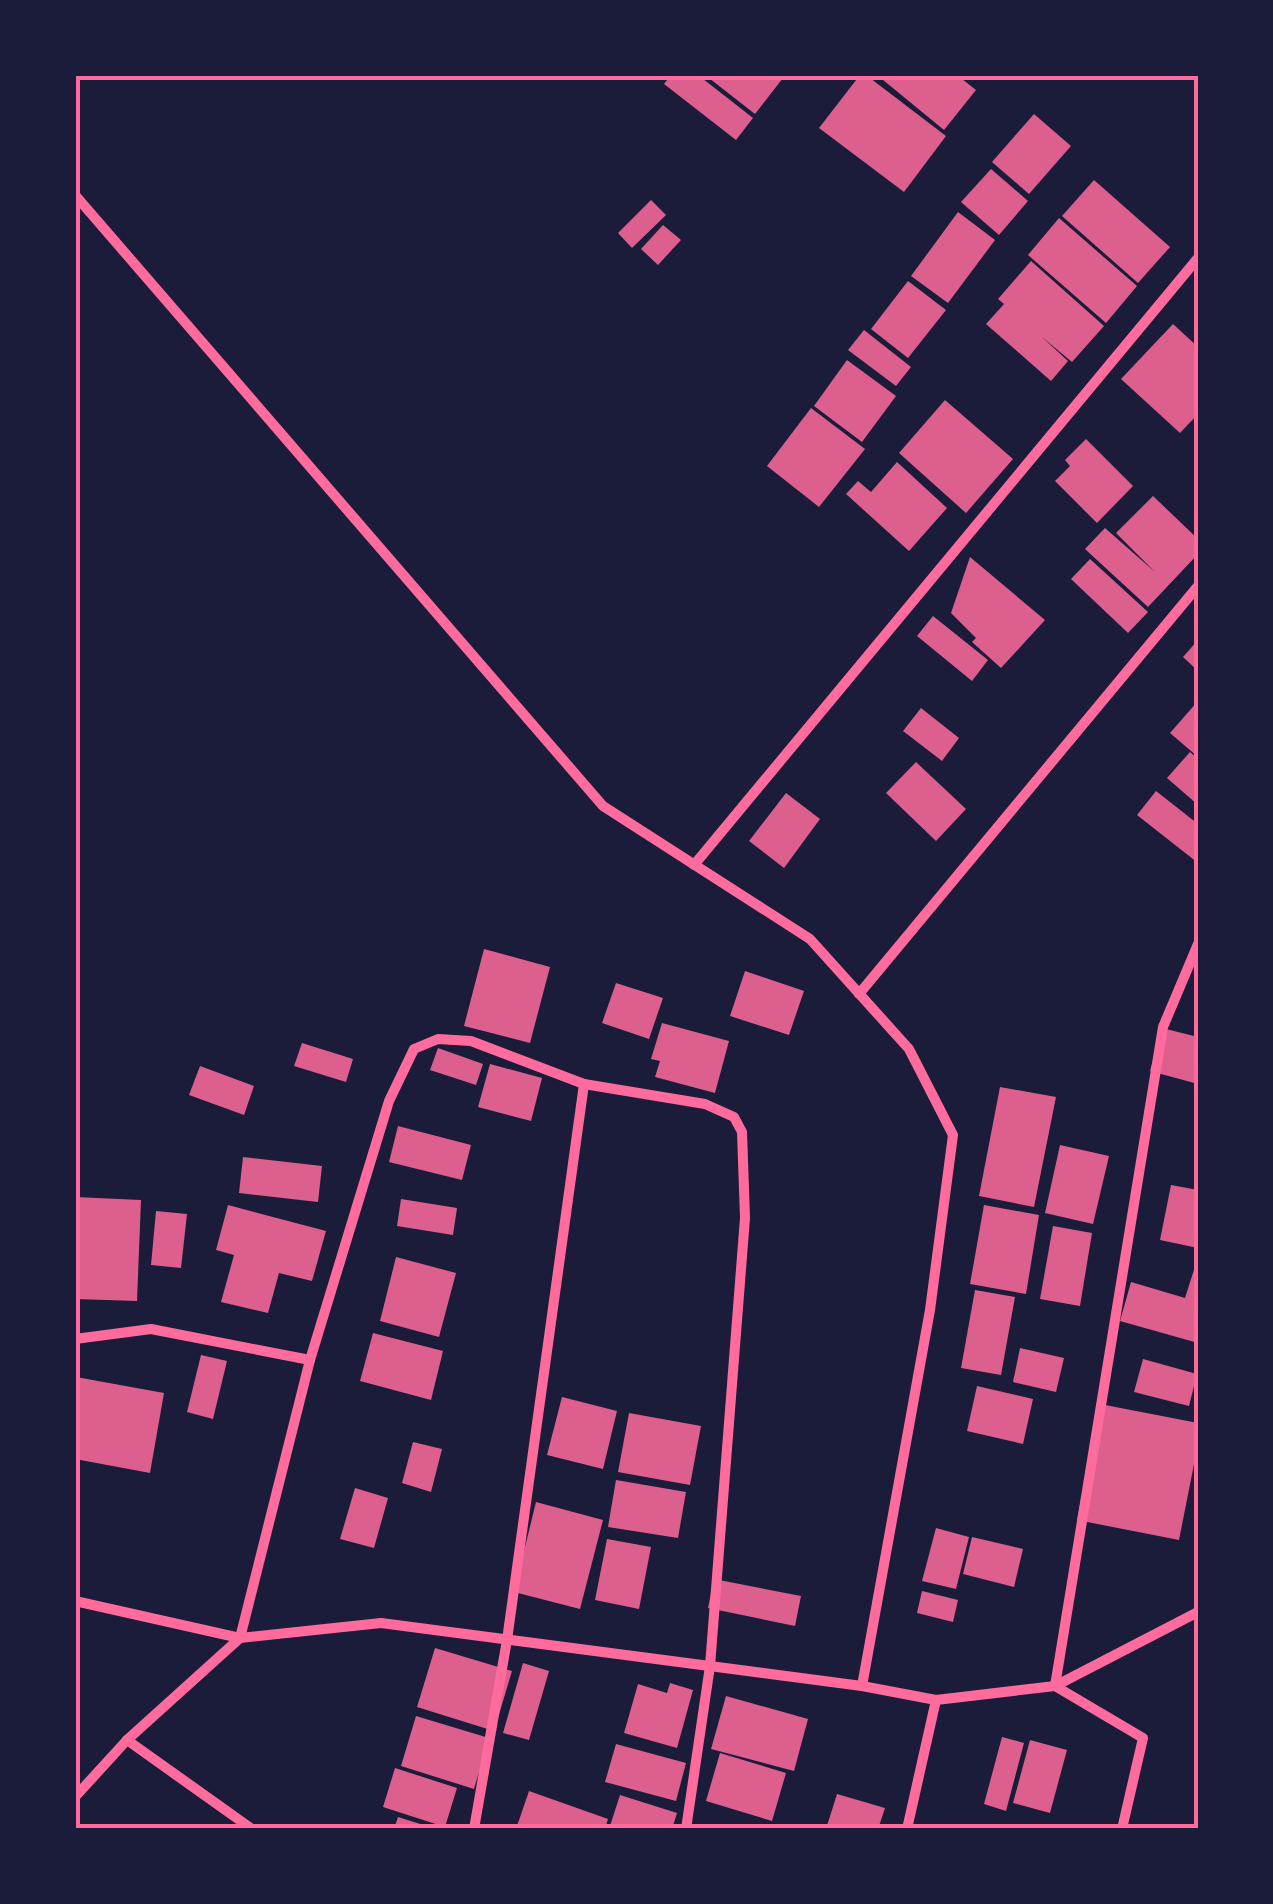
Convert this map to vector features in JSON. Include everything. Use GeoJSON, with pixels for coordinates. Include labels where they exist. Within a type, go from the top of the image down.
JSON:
{"type":"FeatureCollection","features":[{"type":"Feature","properties":{"kind":"street"},"geometry":{"type":"LineString","coordinates":[[75,195],[603,806],[810,939],[909,1049],[953,1135],[930,1310],[862,1686]]}},
{"type":"Feature","properties":{"kind":"street"},"geometry":{"type":"LineString","coordinates":[[694,865],[1198,258]]}},
{"type":"Feature","properties":{"kind":"street"},"geometry":{"type":"LineString","coordinates":[[859,994],[1198,586]]}},
{"type":"Feature","properties":{"kind":"street"},"geometry":{"type":"LineString","coordinates":[[1055,1686],[1163,1027],[1198,944]]}},
{"type":"Feature","properties":{"kind":"street"},"geometry":{"type":"LineString","coordinates":[[75,1797],[127,1740],[240,1638],[310,1360],[389,1100],[414,1049],[438,1039],[471,1041],[584,1084],[704,1104],[734,1117],[742,1132],[746,1218],[710,1666],[686,1829]]}},
{"type":"Feature","properties":{"kind":"street"},"geometry":{"type":"LineString","coordinates":[[474,1829],[507,1640],[584,1084]]}},
{"type":"Feature","properties":{"kind":"street"},"geometry":{"type":"LineString","coordinates":[[75,1339],[151,1329],[310,1360]]}},
{"type":"Feature","properties":{"kind":"street"},"geometry":{"type":"LineString","coordinates":[[75,1601],[240,1638],[381,1624],[862,1686],[936,1700],[1055,1686],[1198,1612]]}},
{"type":"Feature","properties":{"kind":"street"},"geometry":{"type":"LineString","coordinates":[[1055,1686],[1142,1738],[1122,1829]]}},
{"type":"Feature","properties":{"kind":"street"},"geometry":{"type":"LineString","coordinates":[[907,1829],[936,1700]]}},
{"type":"Feature","properties":{"kind":"street"},"geometry":{"type":"LineString","coordinates":[[127,1740],[252,1829]]}},
{"type":"Feature","properties":{"kind":"building"},"geometry":{"type":"Polygon","coordinates":[[[671,75],[698,75],[753,118],[736,140],[664,84],[671,75]]]}},
{"type":"Feature","properties":{"kind":"building"},"geometry":{"type":"Polygon","coordinates":[[[705,75],[779,75],[783,78],[755,114],[705,75]]]}},
{"type":"Feature","properties":{"kind":"building"},"geometry":{"type":"Polygon","coordinates":[[[860,75],[866,75],[946,136],[904,192],[819,128],[860,75]]]}},
{"type":"Feature","properties":{"kind":"building"},"geometry":{"type":"Polygon","coordinates":[[[877,75],[957,75],[976,90],[944,130],[877,75]]]}},
{"type":"Feature","properties":{"kind":"building"},"geometry":{"type":"Polygon","coordinates":[[[1034,114],[1071,146],[1029,194],[992,162],[1034,114]]]}},
{"type":"Feature","properties":{"kind":"building"},"geometry":{"type":"Polygon","coordinates":[[[991,169],[1028,201],[999,235],[961,202],[991,169]]]}},
{"type":"Feature","properties":{"kind":"building"},"geometry":{"type":"Polygon","coordinates":[[[1094,180],[1170,247],[1138,283],[1062,216],[1094,180]]]}},
{"type":"Feature","properties":{"kind":"building"},"geometry":{"type":"Polygon","coordinates":[[[651,200],[666,215],[632,248],[618,233],[651,200]]]}},
{"type":"Feature","properties":{"kind":"building"},"geometry":{"type":"Polygon","coordinates":[[[958,212],[995,240],[948,303],[911,276],[958,212]]]}},
{"type":"Feature","properties":{"kind":"building"},"geometry":{"type":"Polygon","coordinates":[[[1059,218],[1137,286],[1106,323],[1028,255],[1059,218]]]}},
{"type":"Feature","properties":{"kind":"building"},"geometry":{"type":"Polygon","coordinates":[[[663,225],[681,240],[658,265],[641,249],[663,225]]]}},
{"type":"Feature","properties":{"kind":"building"},"geometry":{"type":"Polygon","coordinates":[[[1031,261],[1104,326],[1072,362],[1042,337],[1068,361],[1051,381],[986,324],[1004,304],[998,299],[1031,261]]]}},
{"type":"Feature","properties":{"kind":"building"},"geometry":{"type":"Polygon","coordinates":[[[908,281],[946,310],[908,358],[871,329],[908,281]]]}},
{"type":"Feature","properties":{"kind":"building"},"geometry":{"type":"Polygon","coordinates":[[[1173,324],[1198,347],[1198,414],[1180,433],[1121,379],[1173,324]]]}},
{"type":"Feature","properties":{"kind":"building"},"geometry":{"type":"Polygon","coordinates":[[[864,330],[911,367],[896,386],[848,350],[864,330]]]}},
{"type":"Feature","properties":{"kind":"building"},"geometry":{"type":"Polygon","coordinates":[[[847,360],[896,396],[862,442],[814,406],[847,360]]]}},
{"type":"Feature","properties":{"kind":"building"},"geometry":{"type":"Polygon","coordinates":[[[945,400],[1013,459],[966,513],[899,453],[945,400]]]}},
{"type":"Feature","properties":{"kind":"building"},"geometry":{"type":"Polygon","coordinates":[[[811,408],[865,449],[819,507],[767,466],[811,408]]]}},
{"type":"Feature","properties":{"kind":"building"},"geometry":{"type":"Polygon","coordinates":[[[1086,439],[1133,486],[1097,523],[1055,481],[1070,466],[1065,460],[1086,439]]]}},
{"type":"Feature","properties":{"kind":"building"},"geometry":{"type":"Polygon","coordinates":[[[897,462],[947,508],[909,551],[846,494],[858,481],[871,492],[897,462]]]}},
{"type":"Feature","properties":{"kind":"building"},"geometry":{"type":"Polygon","coordinates":[[[1153,496],[1198,539],[1198,554],[1148,607],[1085,549],[1105,528],[1155,572],[1116,533],[1153,496]]]}},
{"type":"Feature","properties":{"kind":"building"},"geometry":{"type":"Polygon","coordinates":[[[970,557],[1045,620],[1001,668],[972,642],[976,638],[951,613],[970,557]]]}},
{"type":"Feature","properties":{"kind":"building"},"geometry":{"type":"Polygon","coordinates":[[[1090,559],[1148,612],[1128,633],[1071,579],[1090,559]]]}},
{"type":"Feature","properties":{"kind":"building"},"geometry":{"type":"Polygon","coordinates":[[[933,616],[988,660],[972,681],[917,636],[933,616]]]}},
{"type":"Feature","properties":{"kind":"building"},"geometry":{"type":"Polygon","coordinates":[[[1198,640],[1198,671],[1183,657],[1198,640]]]}},
{"type":"Feature","properties":{"kind":"building"},"geometry":{"type":"Polygon","coordinates":[[[1198,701],[1198,757],[1170,733],[1198,701]]]}},
{"type":"Feature","properties":{"kind":"building"},"geometry":{"type":"Polygon","coordinates":[[[921,708],[959,738],[942,761],[903,731],[921,708]]]}},
{"type":"Feature","properties":{"kind":"building"},"geometry":{"type":"Polygon","coordinates":[[[1190,752],[1198,759],[1198,805],[1167,778],[1190,752]]]}},
{"type":"Feature","properties":{"kind":"building"},"geometry":{"type":"Polygon","coordinates":[[[916,762],[966,809],[936,841],[886,793],[916,762]]]}},
{"type":"Feature","properties":{"kind":"building"},"geometry":{"type":"Polygon","coordinates":[[[1156,791],[1198,824],[1198,863],[1137,815],[1156,791]]]}},
{"type":"Feature","properties":{"kind":"building"},"geometry":{"type":"Polygon","coordinates":[[[786,793],[820,819],[784,868],[749,841],[786,793]]]}},
{"type":"Feature","properties":{"kind":"building"},"geometry":{"type":"Polygon","coordinates":[[[484,949],[550,967],[530,1043],[464,1026],[484,949]]]}},
{"type":"Feature","properties":{"kind":"building"},"geometry":{"type":"Polygon","coordinates":[[[745,971],[804,991],[789,1035],[730,1016],[745,971]]]}},
{"type":"Feature","properties":{"kind":"building"},"geometry":{"type":"Polygon","coordinates":[[[616,983],[663,998],[649,1039],[602,1023],[616,983]]]}},
{"type":"Feature","properties":{"kind":"building"},"geometry":{"type":"Polygon","coordinates":[[[662,1023],[729,1041],[715,1093],[655,1077],[660,1061],[651,1059],[662,1023]]]}},
{"type":"Feature","properties":{"kind":"building"},"geometry":{"type":"Polygon","coordinates":[[[1162,1028],[1198,1037],[1198,1084],[1150,1071],[1162,1028]]]}},
{"type":"Feature","properties":{"kind":"building"},"geometry":{"type":"Polygon","coordinates":[[[302,1043],[353,1059],[346,1082],[294,1066],[302,1043]]]}},
{"type":"Feature","properties":{"kind":"building"},"geometry":{"type":"Polygon","coordinates":[[[438,1048],[483,1064],[476,1085],[430,1070],[438,1048]]]}},
{"type":"Feature","properties":{"kind":"building"},"geometry":{"type":"Polygon","coordinates":[[[490,1064],[542,1078],[531,1121],[478,1107],[490,1064]]]}},
{"type":"Feature","properties":{"kind":"building"},"geometry":{"type":"Polygon","coordinates":[[[200,1066],[254,1086],[244,1115],[189,1095],[200,1066]]]}},
{"type":"Feature","properties":{"kind":"building"},"geometry":{"type":"Polygon","coordinates":[[[1000,1087],[1056,1097],[1034,1207],[979,1196],[1000,1087]]]}},
{"type":"Feature","properties":{"kind":"building"},"geometry":{"type":"Polygon","coordinates":[[[398,1126],[471,1145],[462,1180],[389,1162],[398,1126]]]}},
{"type":"Feature","properties":{"kind":"building"},"geometry":{"type":"Polygon","coordinates":[[[1060,1145],[1109,1156],[1093,1224],[1045,1213],[1060,1145]]]}},
{"type":"Feature","properties":{"kind":"building"},"geometry":{"type":"Polygon","coordinates":[[[243,1157],[322,1166],[318,1202],[239,1193],[243,1157]]]}},
{"type":"Feature","properties":{"kind":"building"},"geometry":{"type":"Polygon","coordinates":[[[1171,1185],[1198,1190],[1198,1248],[1160,1240],[1171,1185]]]}},
{"type":"Feature","properties":{"kind":"building"},"geometry":{"type":"Polygon","coordinates":[[[75,1197],[141,1200],[137,1301],[75,1299],[75,1197]]]}},
{"type":"Feature","properties":{"kind":"building"},"geometry":{"type":"Polygon","coordinates":[[[401,1199],[457,1208],[453,1235],[397,1226],[401,1199]]]}},
{"type":"Feature","properties":{"kind":"building"},"geometry":{"type":"Polygon","coordinates":[[[228,1205],[326,1231],[312,1281],[279,1273],[268,1313],[221,1302],[234,1255],[216,1250],[228,1205]]]}},
{"type":"Feature","properties":{"kind":"building"},"geometry":{"type":"Polygon","coordinates":[[[984,1205],[1039,1215],[1026,1294],[970,1284],[984,1205]]]}},
{"type":"Feature","properties":{"kind":"building"},"geometry":{"type":"Polygon","coordinates":[[[156,1211],[187,1214],[181,1268],[151,1265],[156,1211]]]}},
{"type":"Feature","properties":{"kind":"building"},"geometry":{"type":"Polygon","coordinates":[[[1053,1226],[1092,1233],[1080,1306],[1040,1299],[1053,1226]]]}},
{"type":"Feature","properties":{"kind":"building"},"geometry":{"type":"Polygon","coordinates":[[[396,1257],[456,1273],[439,1337],[380,1321],[396,1257]]]}},
{"type":"Feature","properties":{"kind":"building"},"geometry":{"type":"Polygon","coordinates":[[[1198,1257],[1198,1343],[1120,1321],[1131,1282],[1185,1298],[1198,1257]]]}},
{"type":"Feature","properties":{"kind":"building"},"geometry":{"type":"Polygon","coordinates":[[[975,1290],[1015,1297],[1001,1375],[961,1368],[975,1290]]]}},
{"type":"Feature","properties":{"kind":"building"},"geometry":{"type":"Polygon","coordinates":[[[373,1333],[443,1351],[431,1400],[360,1381],[373,1333]]]}},
{"type":"Feature","properties":{"kind":"building"},"geometry":{"type":"Polygon","coordinates":[[[1020,1348],[1064,1358],[1056,1392],[1013,1382],[1020,1348]]]}},
{"type":"Feature","properties":{"kind":"building"},"geometry":{"type":"Polygon","coordinates":[[[201,1355],[227,1361],[213,1419],[187,1412],[201,1355]]]}},
{"type":"Feature","properties":{"kind":"building"},"geometry":{"type":"Polygon","coordinates":[[[1143,1359],[1197,1374],[1189,1406],[1134,1392],[1143,1359]]]}},
{"type":"Feature","properties":{"kind":"building"},"geometry":{"type":"Polygon","coordinates":[[[76,1377],[164,1393],[150,1473],[75,1459],[76,1377]]]}},
{"type":"Feature","properties":{"kind":"building"},"geometry":{"type":"Polygon","coordinates":[[[977,1386],[1033,1399],[1023,1444],[967,1431],[977,1386]]]}},
{"type":"Feature","properties":{"kind":"building"},"geometry":{"type":"Polygon","coordinates":[[[562,1397],[617,1411],[603,1469],[547,1455],[562,1397]]]}},
{"type":"Feature","properties":{"kind":"building"},"geometry":{"type":"Polygon","coordinates":[[[1100,1404],[1198,1423],[1198,1444],[1179,1540],[1077,1520],[1100,1404]]]}},
{"type":"Feature","properties":{"kind":"building"},"geometry":{"type":"Polygon","coordinates":[[[629,1413],[701,1426],[690,1485],[618,1472],[629,1413]]]}},
{"type":"Feature","properties":{"kind":"building"},"geometry":{"type":"Polygon","coordinates":[[[413,1442],[442,1449],[431,1492],[402,1483],[413,1442]]]}},
{"type":"Feature","properties":{"kind":"building"},"geometry":{"type":"Polygon","coordinates":[[[616,1480],[686,1492],[678,1538],[608,1527],[616,1480]]]}},
{"type":"Feature","properties":{"kind":"building"},"geometry":{"type":"Polygon","coordinates":[[[355,1488],[388,1498],[374,1548],[340,1539],[355,1488]]]}},
{"type":"Feature","properties":{"kind":"building"},"geometry":{"type":"Polygon","coordinates":[[[536,1502],[603,1520],[580,1609],[514,1592],[536,1502]]]}},
{"type":"Feature","properties":{"kind":"building"},"geometry":{"type":"Polygon","coordinates":[[[936,1528],[969,1537],[956,1589],[922,1581],[936,1528]]]}},
{"type":"Feature","properties":{"kind":"building"},"geometry":{"type":"Polygon","coordinates":[[[972,1537],[1023,1549],[1014,1587],[963,1574],[972,1537]]]}},
{"type":"Feature","properties":{"kind":"building"},"geometry":{"type":"Polygon","coordinates":[[[607,1539],[651,1547],[639,1609],[595,1600],[607,1539]]]}},
{"type":"Feature","properties":{"kind":"building"},"geometry":{"type":"Polygon","coordinates":[[[714,1579],[801,1596],[795,1626],[708,1608],[714,1579]]]}},
{"type":"Feature","properties":{"kind":"building"},"geometry":{"type":"Polygon","coordinates":[[[922,1591],[958,1600],[953,1622],[917,1613],[922,1591]]]}},
{"type":"Feature","properties":{"kind":"building"},"geometry":{"type":"Polygon","coordinates":[[[435,1648],[512,1671],[494,1731],[417,1707],[435,1648]]]}},
{"type":"Feature","properties":{"kind":"building"},"geometry":{"type":"Polygon","coordinates":[[[523,1663],[549,1671],[529,1740],[503,1733],[523,1663]]]}},
{"type":"Feature","properties":{"kind":"building"},"geometry":{"type":"Polygon","coordinates":[[[670,1683],[693,1690],[677,1748],[624,1733],[638,1684],[667,1693],[670,1683]]]}},
{"type":"Feature","properties":{"kind":"building"},"geometry":{"type":"Polygon","coordinates":[[[726,1696],[808,1719],[794,1771],[711,1749],[726,1696]]]}},
{"type":"Feature","properties":{"kind":"building"},"geometry":{"type":"Polygon","coordinates":[[[416,1716],[489,1738],[474,1789],[401,1766],[416,1716]]]}},
{"type":"Feature","properties":{"kind":"building"},"geometry":{"type":"Polygon","coordinates":[[[1002,1737],[1024,1743],[1006,1811],[984,1804],[1002,1737]]]}},
{"type":"Feature","properties":{"kind":"building"},"geometry":{"type":"Polygon","coordinates":[[[1030,1740],[1067,1750],[1050,1813],[1013,1803],[1030,1740]]]}},
{"type":"Feature","properties":{"kind":"building"},"geometry":{"type":"Polygon","coordinates":[[[616,1744],[686,1763],[676,1801],[605,1782],[616,1744]]]}},
{"type":"Feature","properties":{"kind":"building"},"geometry":{"type":"Polygon","coordinates":[[[720,1753],[786,1773],[772,1821],[706,1801],[720,1753]]]}},
{"type":"Feature","properties":{"kind":"building"},"geometry":{"type":"Polygon","coordinates":[[[395,1768],[457,1788],[445,1827],[383,1807],[395,1768]]]}},
{"type":"Feature","properties":{"kind":"building"},"geometry":{"type":"Polygon","coordinates":[[[529,1791],[608,1819],[605,1829],[516,1829],[529,1791]]]}},
{"type":"Feature","properties":{"kind":"building"},"geometry":{"type":"Polygon","coordinates":[[[837,1794],[885,1808],[878,1829],[826,1829],[837,1794]]]}},
{"type":"Feature","properties":{"kind":"building"},"geometry":{"type":"Polygon","coordinates":[[[620,1795],[677,1813],[672,1829],[609,1829],[620,1795]]]}},
{"type":"Feature","properties":{"kind":"building"},"geometry":{"type":"Polygon","coordinates":[[[398,1817],[433,1828],[433,1829],[394,1829],[398,1817]]]}}]}
